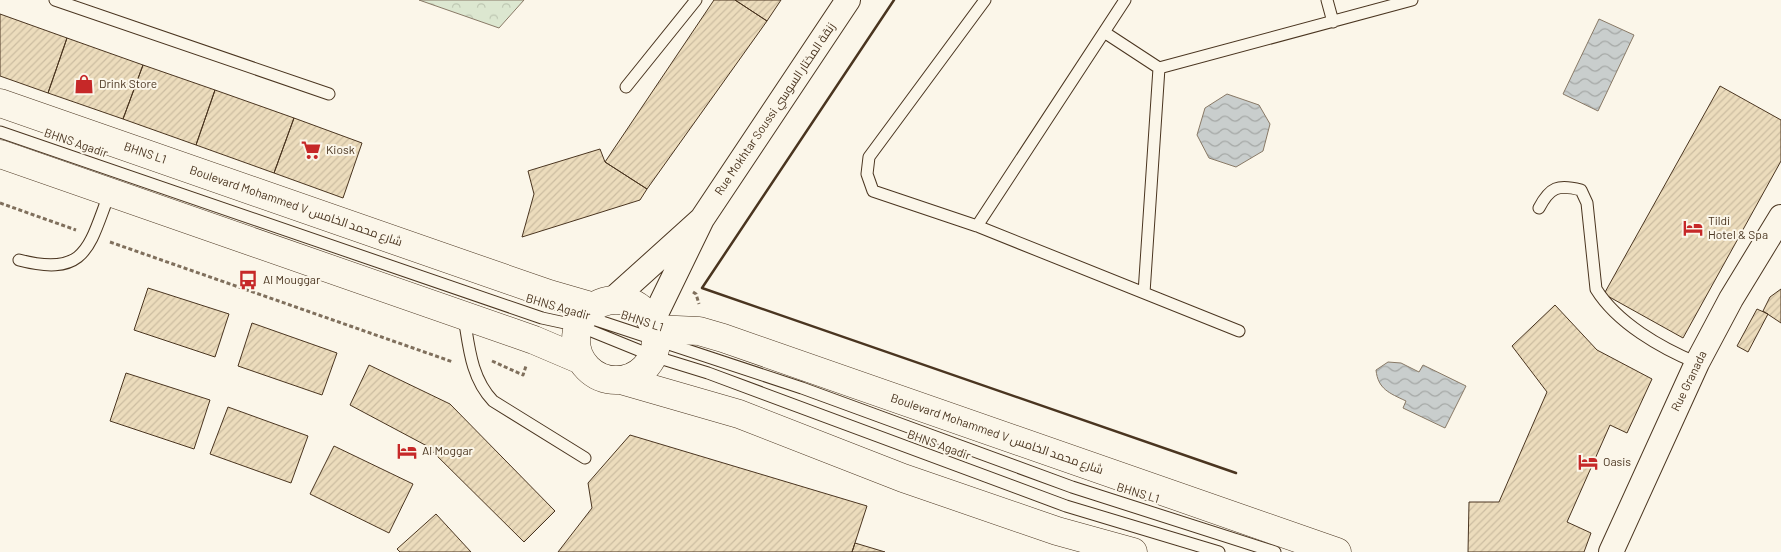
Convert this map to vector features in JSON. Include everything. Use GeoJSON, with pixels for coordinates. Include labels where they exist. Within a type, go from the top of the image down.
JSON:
{"type":"FeatureCollection","features":[{"type":"Feature","properties":{"kind":"main road","name":"Boulevard Mohammed V شارع محمد الخامس"},"geometry":{"type":"LineString","coordinates":[[0,103],[549,294],[592,312],[627,302],[641,309],[654,337],[699,331],[723,338],[1337,552]]}},
{"type":"Feature","properties":{"kind":"main road"},"geometry":{"type":"LineString","coordinates":[[0,154],[464,315],[534,340],[581,360]]}},
{"type":"Feature","properties":{"kind":"main road"},"geometry":{"type":"LineString","coordinates":[[592,312],[577,349],[581,360],[591,372],[606,379],[621,380],[739,414],[903,478],[1057,531],[1133,552]]}},
{"type":"Feature","properties":{"kind":"main road"},"geometry":{"type":"LineString","coordinates":[[621,380],[634,376],[645,368],[654,337]]}},
{"type":"Feature","properties":{"kind":"street","name":"Rue Mokhtar Soussi زنقة المختار السوسي"},"geometry":{"type":"LineString","coordinates":[[702,219],[848,0]]}},
{"type":"Feature","properties":{"kind":"street"},"geometry":{"type":"LineString","coordinates":[[592,312],[702,219]]}},
{"type":"Feature","properties":{"kind":"street"},"geometry":{"type":"LineString","coordinates":[[654,337],[702,219]]}},
{"type":"Feature","properties":{"kind":"street","name":"Rue Granada"},"geometry":{"type":"LineString","coordinates":[[1611,552],[1697,363],[1731,299],[1777,232]]}},
{"type":"Feature","properties":{"kind":"lane"},"geometry":{"type":"LineString","coordinates":[[56,0],[329,94]]}},
{"type":"Feature","properties":{"kind":"lane"},"geometry":{"type":"LineString","coordinates":[[626,87],[696,0]]}},
{"type":"Feature","properties":{"kind":"lane"},"geometry":{"type":"LineString","coordinates":[[985,0],[869,157],[867,174],[873,191],[977,226],[1239,331]]}},
{"type":"Feature","properties":{"kind":"lane"},"geometry":{"type":"LineString","coordinates":[[977,226],[1125,0]]}},
{"type":"Feature","properties":{"kind":"lane"},"geometry":{"type":"LineString","coordinates":[[1327,0],[1333,22]]}},
{"type":"Feature","properties":{"kind":"lane"},"geometry":{"type":"LineString","coordinates":[[1104,32],[1159,68],[1412,0]]}},
{"type":"Feature","properties":{"kind":"lane"},"geometry":{"type":"LineString","coordinates":[[1144,293],[1159,68]]}},
{"type":"Feature","properties":{"kind":"lane","name":"BHNS Agadir"},"geometry":{"type":"LineString","coordinates":[[0,132],[542,318],[592,312],[654,337],[708,373],[1066,506],[1219,552]]}},
{"type":"Feature","properties":{"kind":"lane"},"geometry":{"type":"LineString","coordinates":[[1539,208],[1546,195],[1554,189],[1567,187],[1581,190],[1587,203],[1596,289],[1600,295],[1624,319],[1645,335],[1666,349],[1697,363]]}},
{"type":"Feature","properties":{"kind":"lane"},"geometry":{"type":"LineString","coordinates":[[19,260],[51,265],[81,257],[110,192]]}},
{"type":"Feature","properties":{"kind":"lane"},"geometry":{"type":"LineString","coordinates":[[340,234],[592,312]]}},
{"type":"Feature","properties":{"kind":"lane"},"geometry":{"type":"LineString","coordinates":[[464,315],[472,362],[479,383],[493,401],[586,458]]}},
{"type":"Feature","properties":{"kind":"lane","name":"BHNS L1"},"geometry":{"type":"LineString","coordinates":[[654,337],[802,388],[1072,487],[1276,552]]}},
{"type":"Feature","properties":{"kind":"path"},"geometry":{"type":"LineString","coordinates":[[0,203],[448,362],[490,360],[523,375],[534,340]]}},
{"type":"Feature","properties":{"kind":"green space"},"geometry":{"type":"Polygon","coordinates":[[[419,0],[524,0],[499,28],[419,0]]]}},
{"type":"Feature","properties":{"kind":"water"},"geometry":{"type":"Polygon","coordinates":[[[1599,19],[1634,35],[1598,111],[1563,94],[1599,19]]]}},
{"type":"Feature","properties":{"kind":"water"},"geometry":{"type":"Polygon","coordinates":[[[1227,94],[1259,105],[1270,124],[1263,151],[1236,167],[1209,158],[1197,135],[1205,108],[1227,94]]]}},
{"type":"Feature","properties":{"kind":"water"},"geometry":{"type":"Polygon","coordinates":[[[1388,362],[1401,363],[1419,372],[1423,365],[1466,386],[1445,428],[1403,408],[1406,401],[1385,390],[1379,382],[1376,370],[1388,362]]]}},
{"type":"Feature","properties":{"kind":"building"},"geometry":{"type":"Polygon","coordinates":[[[714,0],[735,0],[767,21],[647,189],[605,162],[714,0]]]}},
{"type":"Feature","properties":{"kind":"building"},"geometry":{"type":"Polygon","coordinates":[[[735,0],[781,0],[767,21],[735,0]]]}},
{"type":"Feature","properties":{"kind":"building"},"geometry":{"type":"Polygon","coordinates":[[[0,14],[67,38],[48,93],[0,76],[0,14]]]}},
{"type":"Feature","properties":{"kind":"building"},"geometry":{"type":"Polygon","coordinates":[[[67,38],[143,65],[123,119],[48,93],[67,38]]]}},
{"type":"Feature","properties":{"kind":"building"},"geometry":{"type":"Polygon","coordinates":[[[143,65],[215,90],[196,145],[123,119],[143,65]]]}},
{"type":"Feature","properties":{"kind":"building","name":"Tildi Hotel & Spa"},"geometry":{"type":"Polygon","coordinates":[[[1720,86],[1781,120],[1781,161],[1683,338],[1604,294],[1720,86]]]}},
{"type":"Feature","properties":{"kind":"building"},"geometry":{"type":"Polygon","coordinates":[[[215,90],[294,118],[274,173],[196,145],[215,90]]]}},
{"type":"Feature","properties":{"kind":"building"},"geometry":{"type":"Polygon","coordinates":[[[294,118],[362,143],[343,198],[274,173],[294,118]]]}},
{"type":"Feature","properties":{"kind":"building"},"geometry":{"type":"Polygon","coordinates":[[[600,149],[605,162],[647,189],[640,200],[522,237],[534,194],[528,171],[600,149]]]}},
{"type":"Feature","properties":{"kind":"building"},"geometry":{"type":"Polygon","coordinates":[[[148,288],[229,314],[215,357],[134,330],[148,288]]]}},
{"type":"Feature","properties":{"kind":"building"},"geometry":{"type":"Polygon","coordinates":[[[1781,289],[1781,323],[1763,311],[1770,297],[1781,289]]]}},
{"type":"Feature","properties":{"kind":"building"},"geometry":{"type":"Polygon","coordinates":[[[1555,305],[1597,350],[1652,379],[1627,433],[1610,425],[1567,522],[1591,533],[1584,552],[1468,552],[1469,502],[1499,502],[1547,392],[1512,346],[1555,305]]]}},
{"type":"Feature","properties":{"kind":"building"},"geometry":{"type":"Polygon","coordinates":[[[1757,309],[1768,314],[1748,352],[1737,346],[1757,309]]]}},
{"type":"Feature","properties":{"kind":"building"},"geometry":{"type":"Polygon","coordinates":[[[252,323],[337,353],[322,395],[238,366],[252,323]]]}},
{"type":"Feature","properties":{"kind":"building"},"geometry":{"type":"Polygon","coordinates":[[[369,365],[450,404],[555,511],[524,542],[427,446],[350,405],[369,365]]]}},
{"type":"Feature","properties":{"kind":"building"},"geometry":{"type":"Polygon","coordinates":[[[126,373],[210,400],[194,449],[110,421],[126,373]]]}},
{"type":"Feature","properties":{"kind":"building"},"geometry":{"type":"Polygon","coordinates":[[[228,407],[308,436],[291,483],[210,454],[228,407]]]}},
{"type":"Feature","properties":{"kind":"building"},"geometry":{"type":"Polygon","coordinates":[[[630,435],[867,506],[852,552],[558,552],[592,508],[588,483],[630,435]]]}},
{"type":"Feature","properties":{"kind":"building"},"geometry":{"type":"Polygon","coordinates":[[[334,446],[413,484],[389,533],[310,494],[334,446]]]}},
{"type":"Feature","properties":{"kind":"building"},"geometry":{"type":"Polygon","coordinates":[[[436,514],[471,552],[400,552],[397,549],[436,514]]]}},
{"type":"Feature","properties":{"kind":"building"},"geometry":{"type":"Polygon","coordinates":[[[855,543],[885,552],[852,552],[855,543]]]}},
{"type":"Feature","properties":{"kind":"wall"},"geometry":{"type":"LineString","coordinates":[[894,0],[702,288],[1236,473]]}},
{"type":"Feature","properties":{"kind":"place","name":"Drink Store"},"geometry":{"type":"Point","coordinates":[84,84]}},
{"type":"Feature","properties":{"kind":"place","name":"Kiosk"},"geometry":{"type":"Point","coordinates":[311,150]}},
{"type":"Feature","properties":{"kind":"place","name":"Tildi Hotel & Spa"},"geometry":{"type":"Point","coordinates":[1693,228]}},
{"type":"Feature","properties":{"kind":"place","name":"Al Mouggar"},"geometry":{"type":"Point","coordinates":[248,280]}},
{"type":"Feature","properties":{"kind":"place","name":"Al Moggar"},"geometry":{"type":"Point","coordinates":[407,451]}},
{"type":"Feature","properties":{"kind":"place","name":"Oasis"},"geometry":{"type":"Point","coordinates":[1588,462]}}]}
